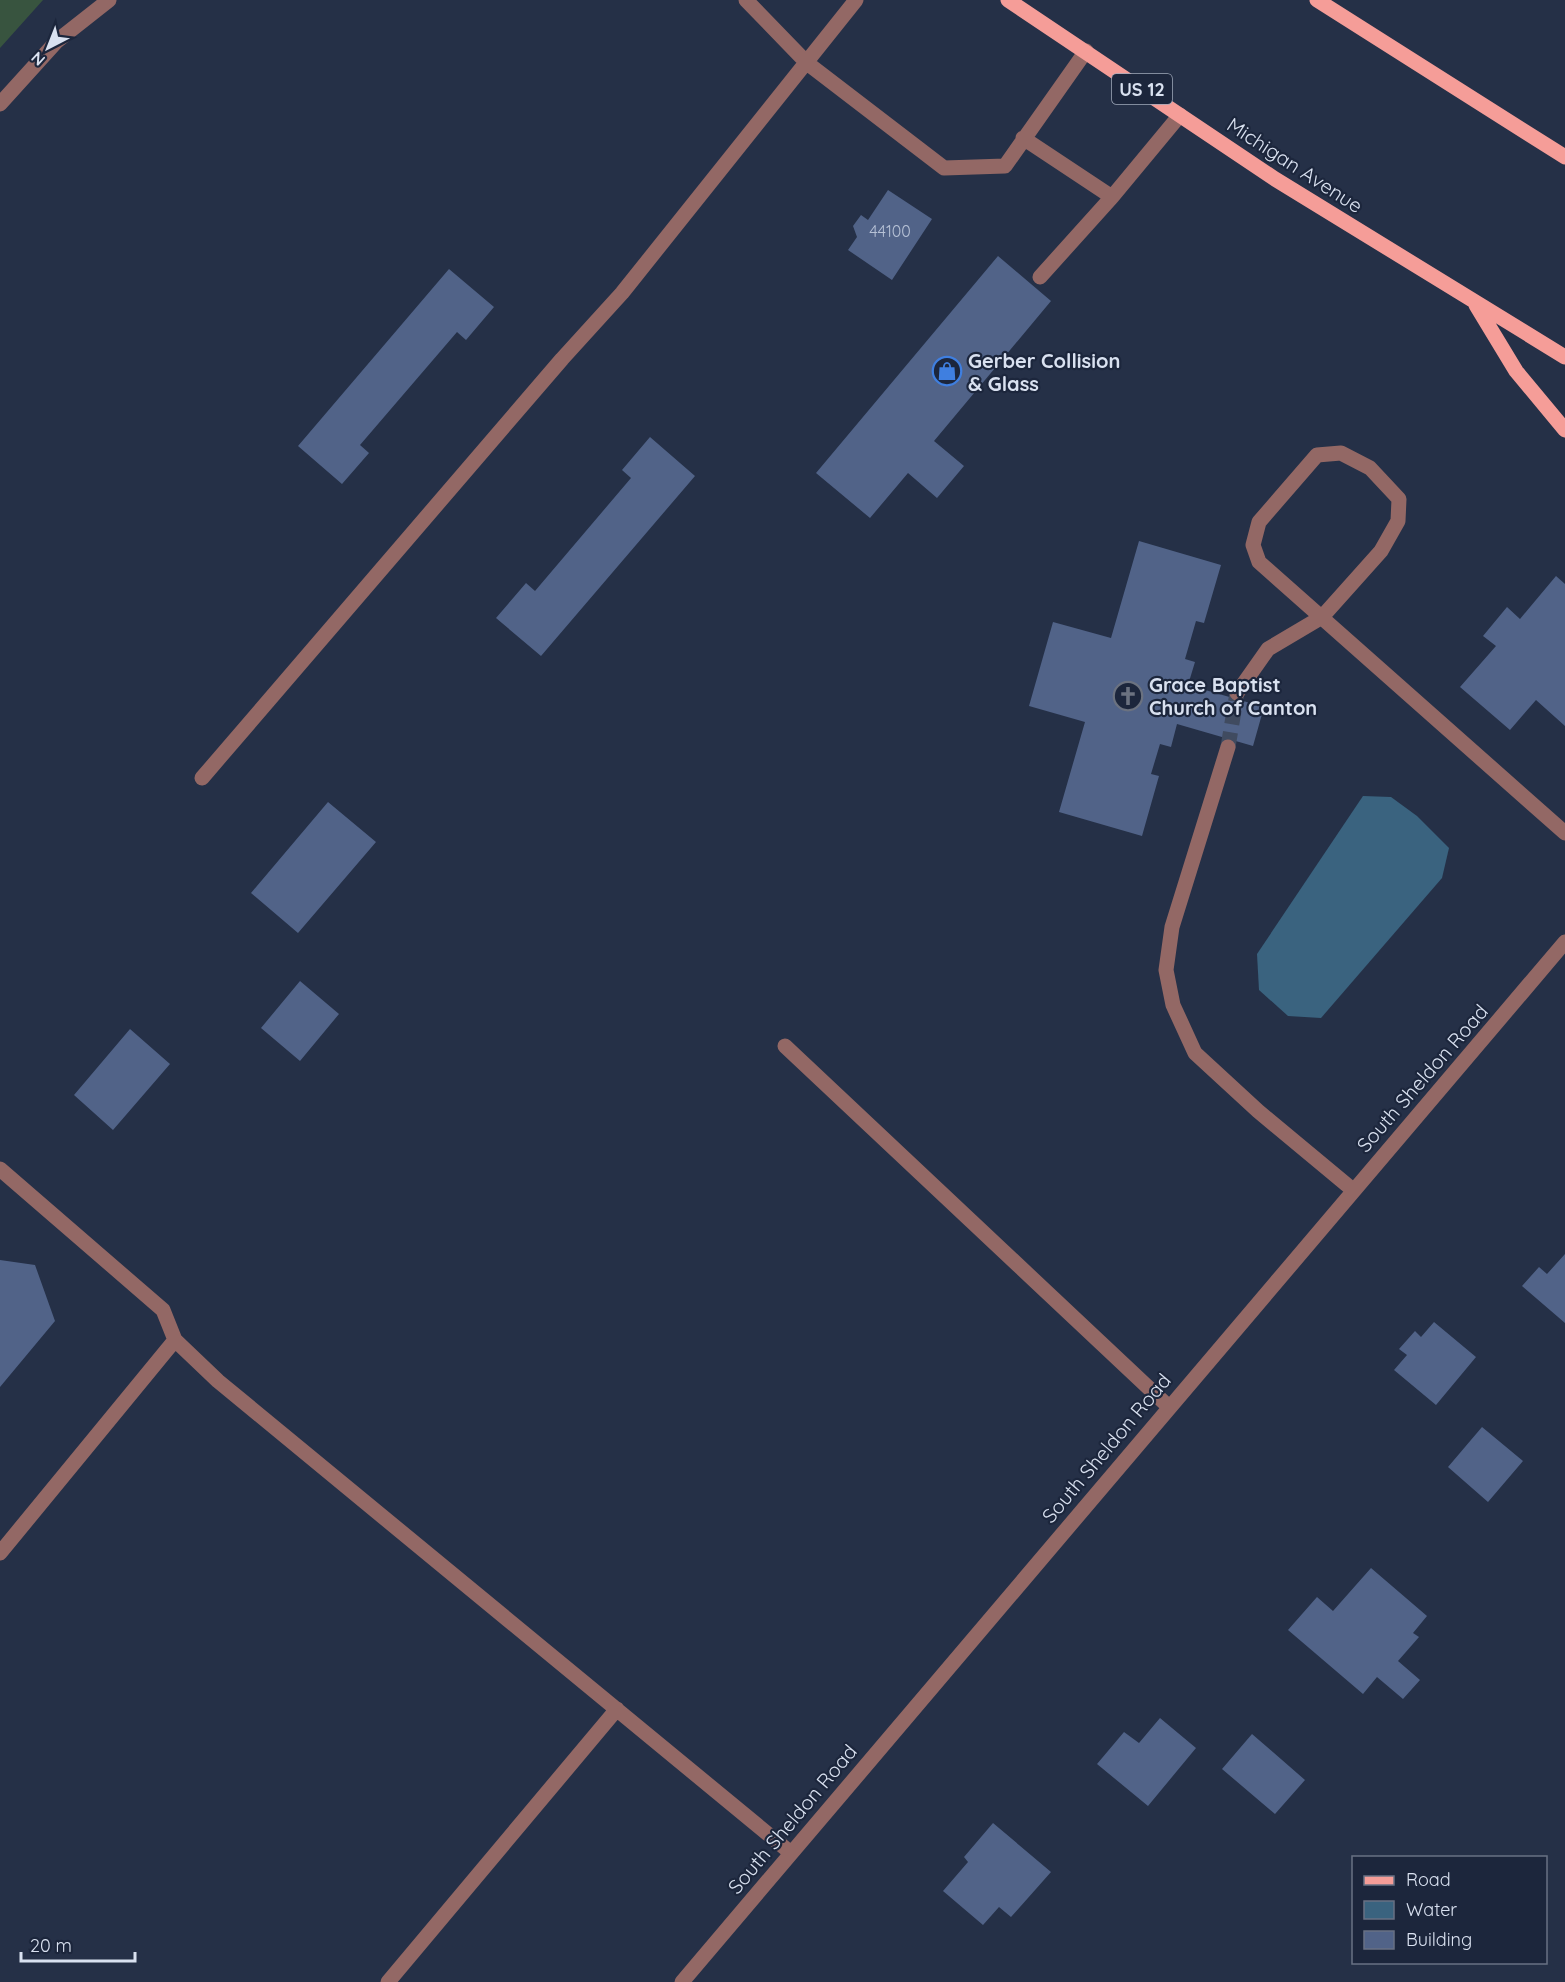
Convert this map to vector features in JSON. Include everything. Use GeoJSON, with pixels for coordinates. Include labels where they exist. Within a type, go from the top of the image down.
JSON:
{"type":"FeatureCollection","features":[{"type":"Feature","properties":{"kind":"main road","name":"Michigan Avenue"},"geometry":{"type":"LineString","coordinates":[[1008,0],[1275,179],[1565,357]]}},
{"type":"Feature","properties":{"kind":"main road"},"geometry":{"type":"LineString","coordinates":[[1317,0],[1565,157]]}},
{"type":"Feature","properties":{"kind":"main road"},"geometry":{"type":"LineString","coordinates":[[1474,303],[1516,371],[1565,430]]}},
{"type":"Feature","properties":{"kind":"street"},"geometry":{"type":"LineString","coordinates":[[0,104],[57,40],[109,0]]}},
{"type":"Feature","properties":{"kind":"street"},"geometry":{"type":"LineString","coordinates":[[746,0],[807,63],[944,168],[1005,166],[1086,51]]}},
{"type":"Feature","properties":{"kind":"street"},"geometry":{"type":"LineString","coordinates":[[202,778],[562,359],[622,293],[856,0]]}},
{"type":"Feature","properties":{"kind":"street"},"geometry":{"type":"LineString","coordinates":[[1040,277],[1112,198],[1180,115]]}},
{"type":"Feature","properties":{"kind":"street"},"geometry":{"type":"LineString","coordinates":[[1023,138],[1112,198]]}},
{"type":"Feature","properties":{"kind":"street"},"geometry":{"type":"LineString","coordinates":[[1238,693],[1268,649],[1322,617],[1381,551],[1398,521],[1399,499],[1370,468],[1341,453],[1317,455],[1258,522],[1253,545],[1259,562],[1322,617],[1565,834]]}},
{"type":"Feature","properties":{"kind":"street"},"geometry":{"type":"LineString","coordinates":[[1228,747],[1172,927],[1166,970],[1173,1005],[1195,1053],[1258,1111],[1353,1190]]}},
{"type":"Feature","properties":{"kind":"street","name":"South Sheldon Road"},"geometry":{"type":"LineString","coordinates":[[682,1982],[1565,942]]}},
{"type":"Feature","properties":{"kind":"street"},"geometry":{"type":"LineString","coordinates":[[785,1046],[1169,1407]]}},
{"type":"Feature","properties":{"kind":"street"},"geometry":{"type":"LineString","coordinates":[[0,1169],[163,1310],[175,1340],[218,1381],[791,1853]]}},
{"type":"Feature","properties":{"kind":"street"},"geometry":{"type":"LineString","coordinates":[[0,1553],[175,1340]]}},
{"type":"Feature","properties":{"kind":"street"},"geometry":{"type":"LineString","coordinates":[[388,1982],[616,1709]]}},
{"type":"Feature","properties":{"kind":"green space"},"geometry":{"type":"Polygon","coordinates":[[[0,0],[43,0],[0,48],[0,0]]]}},
{"type":"Feature","properties":{"kind":"water"},"geometry":{"type":"Polygon","coordinates":[[[1363,796],[1391,797],[1417,816],[1449,848],[1442,878],[1321,1018],[1288,1016],[1259,990],[1257,954],[1363,796]]]}},
{"type":"Feature","properties":{"kind":"building"},"geometry":{"type":"Polygon","coordinates":[[[888,190],[932,219],[892,280],[848,250],[857,237],[853,226],[861,215],[868,220],[888,190]]]}},
{"type":"Feature","properties":{"kind":"building","name":"Gerber Collision & Glass"},"geometry":{"type":"Polygon","coordinates":[[[998,256],[1051,301],[934,441],[964,466],[937,498],[908,473],[870,518],[816,473],[998,256]]]}},
{"type":"Feature","properties":{"kind":"building"},"geometry":{"type":"Polygon","coordinates":[[[449,269],[494,307],[466,340],[457,332],[360,445],[369,453],[342,484],[298,446],[449,269]]]}},
{"type":"Feature","properties":{"kind":"building"},"geometry":{"type":"Polygon","coordinates":[[[650,437],[695,476],[541,656],[496,618],[526,583],[535,591],[631,478],[622,470],[650,437]]]}},
{"type":"Feature","properties":{"kind":"building","name":"Grace Baptist Church of Canton"},"geometry":{"type":"Polygon","coordinates":[[[1139,541],[1221,565],[1204,623],[1196,621],[1185,659],[1195,662],[1188,685],[1264,707],[1253,746],[1177,724],[1171,747],[1160,744],[1151,774],[1159,776],[1142,836],[1059,812],[1085,722],[1029,706],[1053,622],[1111,638],[1139,541]]]}},
{"type":"Feature","properties":{"kind":"building"},"geometry":{"type":"Polygon","coordinates":[[[1556,576],[1565,584],[1565,726],[1536,700],[1510,730],[1460,687],[1496,646],[1483,636],[1507,607],[1520,619],[1556,576]]]}},
{"type":"Feature","properties":{"kind":"building"},"geometry":{"type":"Polygon","coordinates":[[[328,802],[376,842],[298,933],[251,893],[328,802]]]}},
{"type":"Feature","properties":{"kind":"building"},"geometry":{"type":"Polygon","coordinates":[[[300,981],[339,1014],[300,1061],[261,1028],[300,981]]]}},
{"type":"Feature","properties":{"kind":"building"},"geometry":{"type":"Polygon","coordinates":[[[130,1029],[170,1064],[113,1130],[74,1095],[130,1029]]]}},
{"type":"Feature","properties":{"kind":"building"},"geometry":{"type":"Polygon","coordinates":[[[1565,1254],[1565,1323],[1522,1286],[1539,1267],[1547,1274],[1565,1254]]]}},
{"type":"Feature","properties":{"kind":"building"},"geometry":{"type":"Polygon","coordinates":[[[0,1260],[35,1265],[55,1321],[0,1387],[0,1260]]]}},
{"type":"Feature","properties":{"kind":"building"},"geometry":{"type":"Polygon","coordinates":[[[1434,1322],[1476,1357],[1436,1405],[1394,1370],[1407,1355],[1399,1349],[1415,1331],[1421,1337],[1434,1322]]]}},
{"type":"Feature","properties":{"kind":"building"},"geometry":{"type":"Polygon","coordinates":[[[1482,1427],[1523,1461],[1488,1502],[1448,1467],[1482,1427]]]}},
{"type":"Feature","properties":{"kind":"building"},"geometry":{"type":"Polygon","coordinates":[[[1371,1568],[1427,1616],[1413,1633],[1419,1637],[1398,1661],[1420,1680],[1403,1699],[1377,1677],[1363,1694],[1288,1630],[1317,1597],[1333,1611],[1371,1568]]]}},
{"type":"Feature","properties":{"kind":"building"},"geometry":{"type":"Polygon","coordinates":[[[1160,1718],[1196,1748],[1148,1806],[1097,1764],[1124,1732],[1139,1743],[1160,1718]]]}},
{"type":"Feature","properties":{"kind":"building"},"geometry":{"type":"Polygon","coordinates":[[[1252,1734],[1305,1780],[1275,1814],[1222,1769],[1252,1734]]]}},
{"type":"Feature","properties":{"kind":"building"},"geometry":{"type":"Polygon","coordinates":[[[993,1823],[1051,1872],[1011,1917],[999,1907],[983,1925],[943,1891],[968,1862],[964,1857],[993,1823]]]}},
{"type":"Feature","properties":{"kind":"tunnel"},"geometry":{"type":"LineString","coordinates":[[1228,747],[1237,693]]}},
{"type":"Feature","properties":{"kind":"place","name":"Gerber Collision & Glass"},"geometry":{"type":"Point","coordinates":[947,371]}},
{"type":"Feature","properties":{"kind":"place","name":"Grace Baptist Church of Canton"},"geometry":{"type":"Point","coordinates":[1128,696]}}]}
